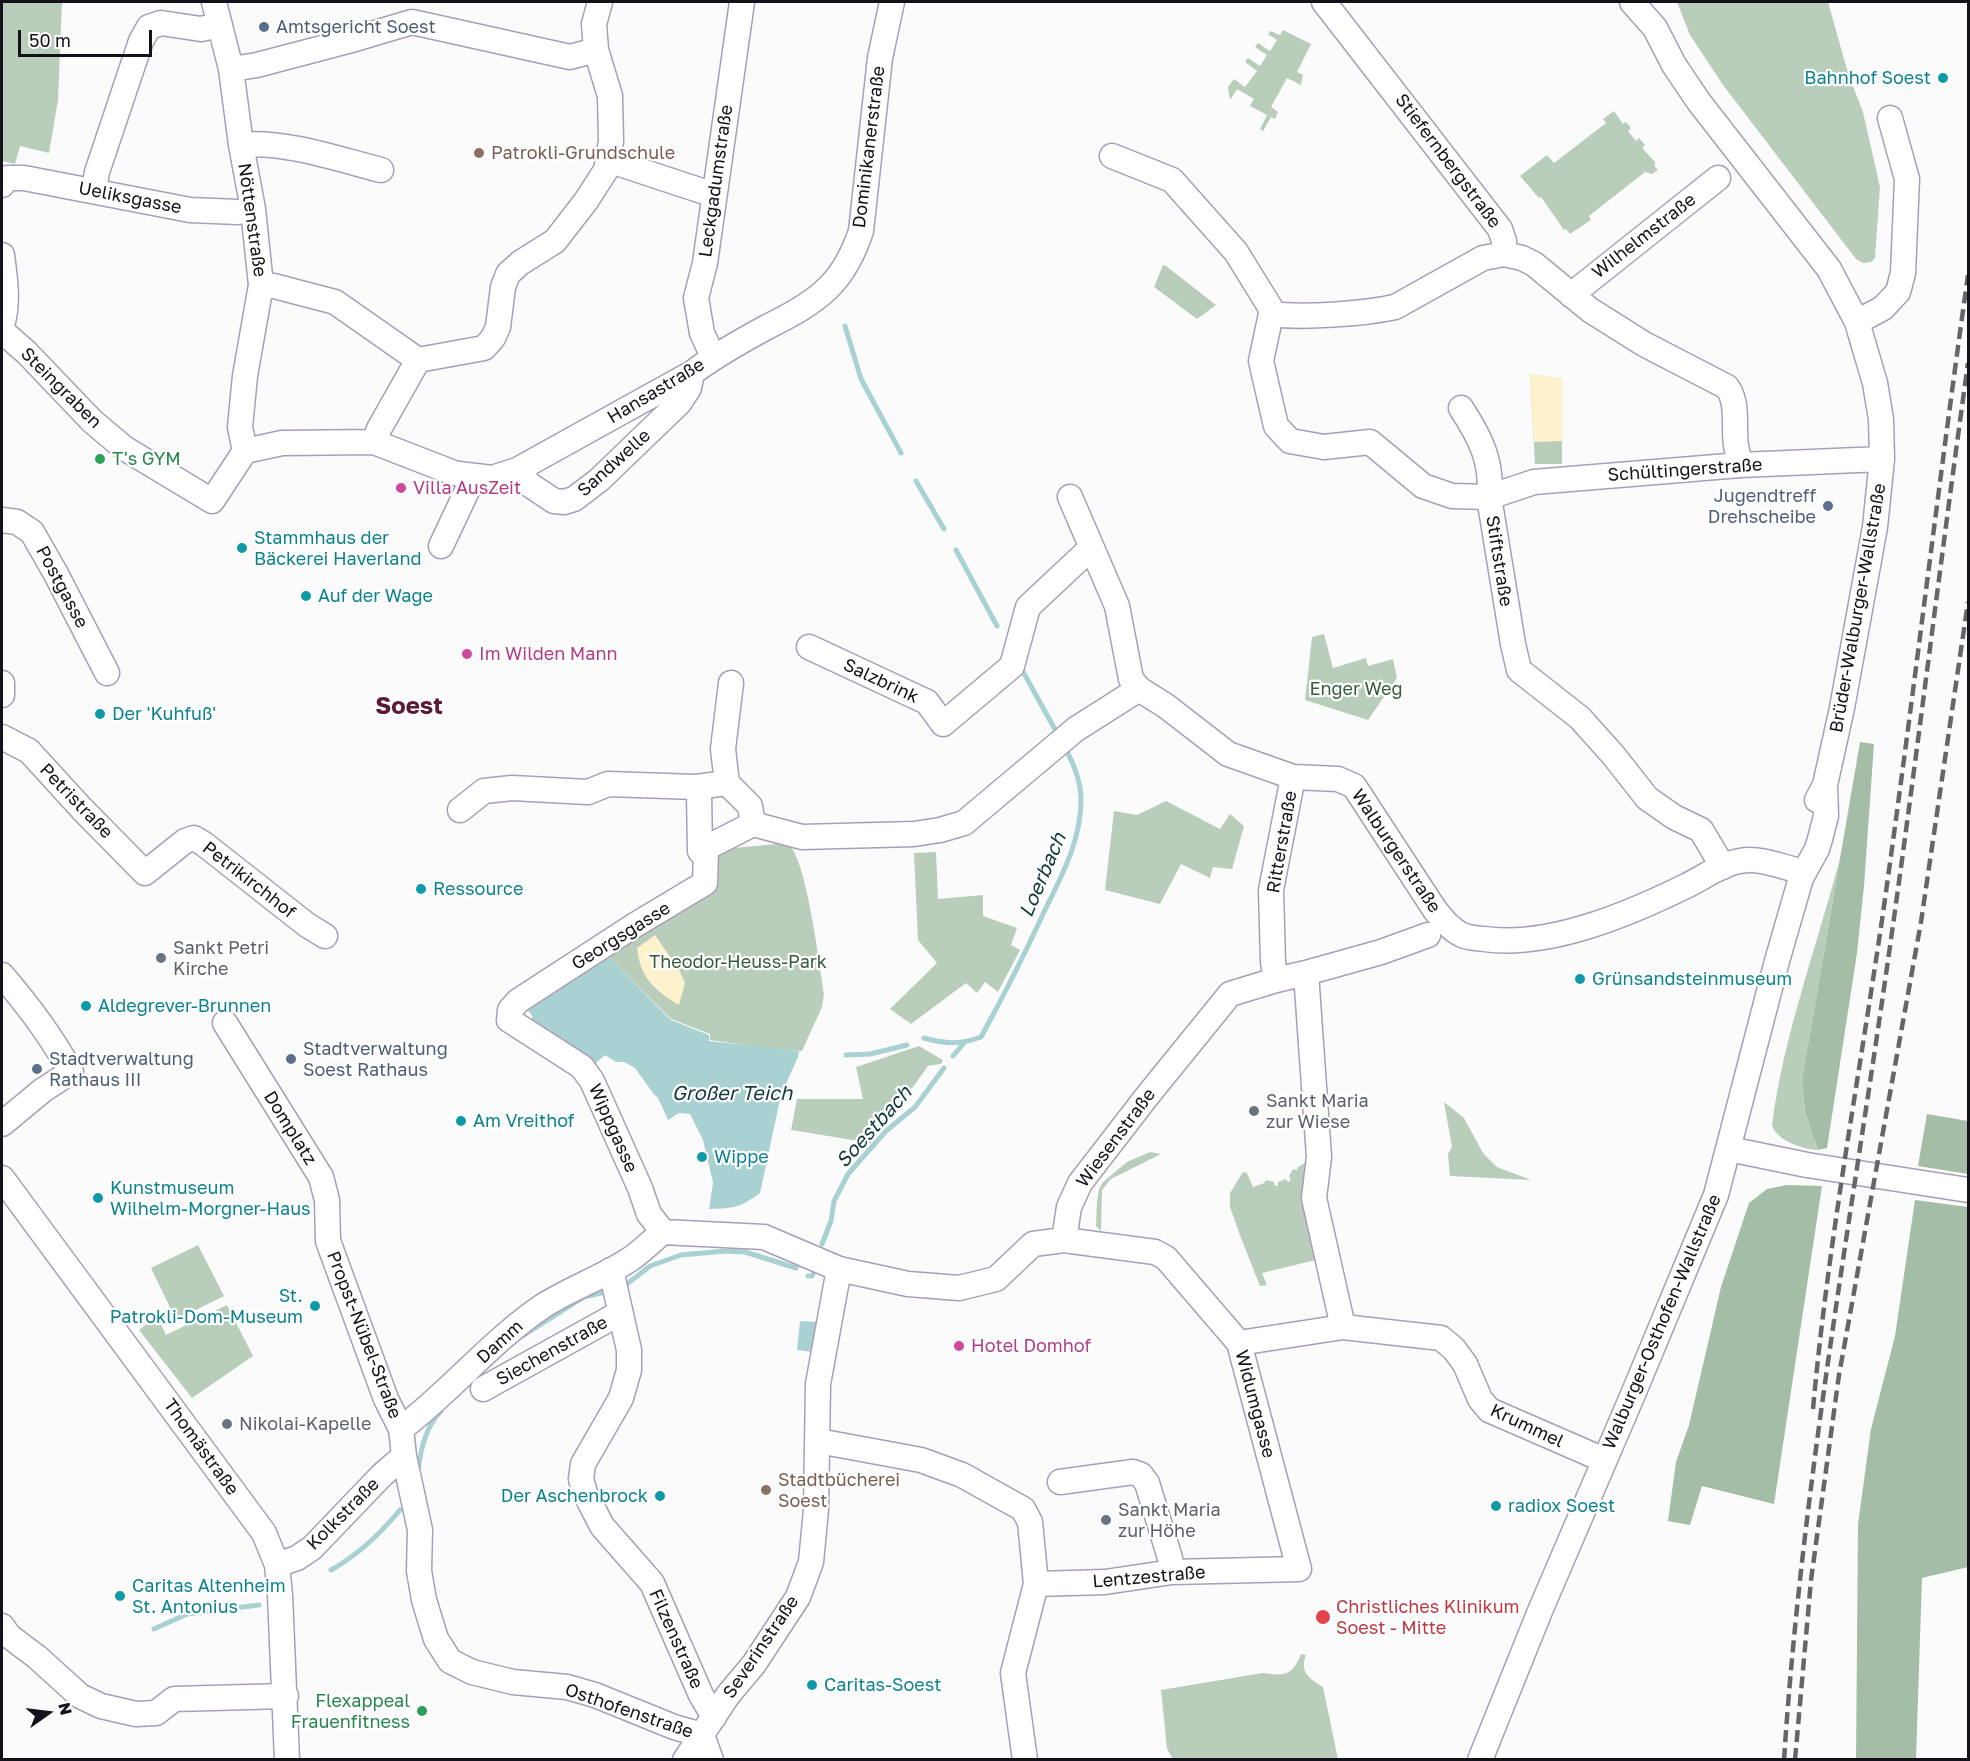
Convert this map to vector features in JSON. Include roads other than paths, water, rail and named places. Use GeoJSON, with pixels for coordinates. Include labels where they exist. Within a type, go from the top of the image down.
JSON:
{"type":"FeatureCollection","features":[{"type":"Feature","properties":{"kind":"street"},"geometry":{"type":"LineString","coordinates":[[261,285],[274,286],[335,302],[418,360],[484,348],[493,338],[498,327],[503,287],[508,274],[520,262],[555,241],[586,201],[606,170],[611,141],[610,96],[596,50],[594,24],[600,2]]}},
{"type":"Feature","properties":{"kind":"street","name":"Leckgadumstraße"},"geometry":{"type":"LineString","coordinates":[[713,357],[702,333],[696,298],[705,263],[742,2]]}},
{"type":"Feature","properties":{"kind":"street","name":"Dominikanerstraße"},"geometry":{"type":"LineString","coordinates":[[831,286],[850,259],[861,231],[879,64],[892,2]]}},
{"type":"Feature","properties":{"kind":"street","name":"Stiefernbergstraße"},"geometry":{"type":"LineString","coordinates":[[1324,2],[1500,229],[1504,241],[1504,255]]}},
{"type":"Feature","properties":{"kind":"street","name":"Brüder-Walburger-Wallstraße"},"geometry":{"type":"LineString","coordinates":[[1632,2],[1655,28],[1674,65],[1699,102],[1829,269],[1857,322],[1875,383],[1881,419],[1880,493],[1842,708],[1825,785],[1812,809],[1803,844],[1803,872]]}},
{"type":"Feature","properties":{"kind":"street","name":"Brüder-Walburger-Wallstraße"},"geometry":{"type":"LineString","coordinates":[[1650,2],[1655,28]]}},
{"type":"Feature","properties":{"kind":"street"},"geometry":{"type":"LineString","coordinates":[[94,190],[97,172],[141,41],[149,27],[161,23],[201,29],[217,13]]}},
{"type":"Feature","properties":{"kind":"street","name":"Nöttenstraße"},"geometry":{"type":"LineString","coordinates":[[217,13],[231,69],[241,145],[253,209],[261,285],[245,376],[240,427],[245,451]]}},
{"type":"Feature","properties":{"kind":"street"},"geometry":{"type":"LineString","coordinates":[[231,69],[257,65],[412,22],[570,57],[596,50]]}},
{"type":"Feature","properties":{"kind":"street"},"geometry":{"type":"LineString","coordinates":[[1857,322],[1883,308],[1898,292],[1903,273],[1907,179],[1890,118]]}},
{"type":"Feature","properties":{"kind":"street"},"geometry":{"type":"LineString","coordinates":[[241,145],[255,143],[306,151],[381,170]]}},
{"type":"Feature","properties":{"kind":"street"},"geometry":{"type":"LineString","coordinates":[[1112,156],[1172,180],[1236,252],[1266,299],[1271,314],[1287,316],[1395,307],[1483,258],[1504,255],[1522,258],[1534,264],[1590,310],[1644,344],[1727,387],[1731,392],[1740,465]]}},
{"type":"Feature","properties":{"kind":"street"},"geometry":{"type":"LineString","coordinates":[[608,160],[714,195]]}},
{"type":"Feature","properties":{"kind":"street","name":"Ueliksgasse"},"geometry":{"type":"LineString","coordinates":[[4,181],[24,178],[190,210],[238,212],[253,209]]}},
{"type":"Feature","properties":{"kind":"street","name":"Wilhelmstraße"},"geometry":{"type":"LineString","coordinates":[[1571,295],[1718,178]]}},
{"type":"Feature","properties":{"kind":"street"},"geometry":{"type":"LineString","coordinates":[[2,255],[6,282],[2,326]]}},
{"type":"Feature","properties":{"kind":"street","name":"Hansastraße"},"geometry":{"type":"LineString","coordinates":[[464,475],[492,478],[517,471],[692,373],[713,357],[796,312],[831,286]]}},
{"type":"Feature","properties":{"kind":"street","name":"Stiftstraße"},"geometry":{"type":"LineString","coordinates":[[1271,314],[1260,362],[1276,426],[1290,441],[1324,447],[1370,442],[1423,486],[1452,496],[1489,497],[1519,670],[1580,718],[1647,798],[1674,817],[1701,830],[1723,867]]}},
{"type":"Feature","properties":{"kind":"street","name":"Steingraben"},"geometry":{"type":"LineString","coordinates":[[2,331],[27,353],[92,421],[124,448],[212,501],[245,451]]}},
{"type":"Feature","properties":{"kind":"street"},"geometry":{"type":"LineString","coordinates":[[374,442],[418,360]]}},
{"type":"Feature","properties":{"kind":"street","name":"Sandwelle"},"geometry":{"type":"LineString","coordinates":[[517,471],[530,485],[554,501],[564,502],[574,499],[599,480],[679,403],[688,388],[692,373]]}},
{"type":"Feature","properties":{"kind":"street"},"geometry":{"type":"LineString","coordinates":[[1461,408],[1477,433],[1488,462],[1491,485],[1489,497]]}},
{"type":"Feature","properties":{"kind":"street"},"geometry":{"type":"LineString","coordinates":[[245,451],[282,443],[374,442],[464,475],[441,546]]}},
{"type":"Feature","properties":{"kind":"street","name":"Schültingerstraße"},"geometry":{"type":"LineString","coordinates":[[1489,497],[1534,482],[1740,465],[1882,459]]}},
{"type":"Feature","properties":{"kind":"street"},"geometry":{"type":"LineString","coordinates":[[696,787],[699,793],[700,850],[753,824],[802,837],[914,834],[940,830],[964,823],[1076,729],[1139,689],[1131,679],[1117,606],[1070,497]]}},
{"type":"Feature","properties":{"kind":"street","name":"Postgasse"},"geometry":{"type":"LineString","coordinates":[[2,519],[17,522],[32,532],[107,673]]}},
{"type":"Feature","properties":{"kind":"street","name":"Salzbrink"},"geometry":{"type":"LineString","coordinates":[[809,648],[927,702],[944,724],[1012,666],[1028,607],[1091,548]]}},
{"type":"Feature","properties":{"kind":"street"},"geometry":{"type":"LineString","coordinates":[[2,683],[2,695]]}},
{"type":"Feature","properties":{"kind":"street"},"geometry":{"type":"LineString","coordinates":[[731,683],[723,749],[727,783],[750,806],[753,824]]}},
{"type":"Feature","properties":{"kind":"street","name":"Walburgerstraße"},"geometry":{"type":"LineString","coordinates":[[1139,689],[1166,706],[1228,754],[1293,777],[1338,779],[1354,786],[1435,910],[1449,928],[1464,936],[1498,941],[1533,938],[1578,929],[1632,910],[1737,861],[1751,860],[1803,872]]}},
{"type":"Feature","properties":{"kind":"street","name":"Petristraße"},"geometry":{"type":"LineString","coordinates":[[2,737],[29,751],[145,873]]}},
{"type":"Feature","properties":{"kind":"street","name":"Ritterstraße"},"geometry":{"type":"LineString","coordinates":[[1276,980],[1273,962],[1271,891],[1293,777]]}},
{"type":"Feature","properties":{"kind":"street"},"geometry":{"type":"LineString","coordinates":[[460,810],[484,791],[512,788],[588,792],[609,784],[696,787],[727,783]]}},
{"type":"Feature","properties":{"kind":"street","name":"Petrikirchhof"},"geometry":{"type":"LineString","coordinates":[[145,873],[185,841],[194,838],[307,925],[325,936]]}},
{"type":"Feature","properties":{"kind":"street","name":"Georgsgasse"},"geometry":{"type":"LineString","coordinates":[[510,1010],[518,1001],[635,925],[705,883],[706,849]]}},
{"type":"Feature","properties":{"kind":"street","name":"Walburger-Osthofen-Wallstraße"},"geometry":{"type":"LineString","coordinates":[[1480,1760],[1544,1601],[1708,1215],[1729,1149],[1777,961],[1803,872]]}},
{"type":"Feature","properties":{"kind":"street","name":"Wiesenstraße"},"geometry":{"type":"LineString","coordinates":[[1064,1240],[1069,1208],[1080,1183],[1230,994],[1411,942],[1428,935]]}},
{"type":"Feature","properties":{"kind":"street"},"geometry":{"type":"LineString","coordinates":[[1306,973],[1318,1157],[1314,1198],[1343,1327]]}},
{"type":"Feature","properties":{"kind":"street"},"geometry":{"type":"LineString","coordinates":[[2,975],[60,1052],[71,1072],[43,1090],[2,1124]]}},
{"type":"Feature","properties":{"kind":"street","name":"Wippgasse"},"geometry":{"type":"LineString","coordinates":[[510,1010],[509,1020],[582,1067],[592,1080],[656,1223]]}},
{"type":"Feature","properties":{"kind":"street","name":"Domplatz"},"geometry":{"type":"LineString","coordinates":[[225,1023],[321,1177],[327,1200],[328,1241]]}},
{"type":"Feature","properties":{"kind":"street"},"geometry":{"type":"LineString","coordinates":[[1729,1149],[1807,1165],[1968,1190]]}},
{"type":"Feature","properties":{"kind":"street","name":"Thomästraße"},"geometry":{"type":"LineString","coordinates":[[2,1178],[264,1533],[277,1564],[286,1696],[287,1760]]}},
{"type":"Feature","properties":{"kind":"street"},"geometry":{"type":"LineString","coordinates":[[611,1270],[632,1258],[656,1223],[764,1237],[839,1269],[908,1284],[959,1288],[996,1279],[1033,1244],[1064,1240]]}},
{"type":"Feature","properties":{"kind":"street","name":"Widumgasse"},"geometry":{"type":"LineString","coordinates":[[1064,1240],[1155,1252],[1166,1258],[1239,1343],[1299,1569]]}},
{"type":"Feature","properties":{"kind":"street","name":"Propst-Nübel-Straße"},"geometry":{"type":"LineString","coordinates":[[328,1241],[386,1399],[401,1429]]}},
{"type":"Feature","properties":{"kind":"street","name":"Severinstraße"},"geometry":{"type":"LineString","coordinates":[[685,1760],[754,1664],[798,1597],[811,1562],[816,1510],[818,1384],[839,1269]]}},
{"type":"Feature","properties":{"kind":"street","name":"Filzenstraße"},"geometry":{"type":"LineString","coordinates":[[611,1270],[629,1350],[629,1370],[621,1398],[583,1464],[581,1479],[585,1493],[602,1526],[652,1583],[701,1695],[708,1726]]}},
{"type":"Feature","properties":{"kind":"street","name":"Damm"},"geometry":{"type":"LineString","coordinates":[[401,1429],[423,1413],[507,1332],[544,1305],[611,1270]]}},
{"type":"Feature","properties":{"kind":"street","name":"Siechenstraße"},"geometry":{"type":"LineString","coordinates":[[483,1389],[620,1313]]}},
{"type":"Feature","properties":{"kind":"street","name":"Krummel"},"geometry":{"type":"LineString","coordinates":[[1239,1343],[1343,1327],[1441,1338],[1454,1349],[1465,1365],[1485,1407],[1494,1413],[1604,1460]]}},
{"type":"Feature","properties":{"kind":"street","name":"Osthofenstraße"},"geometry":{"type":"LineString","coordinates":[[401,1429],[404,1456],[420,1530],[419,1571],[424,1600],[436,1639],[450,1661],[472,1672],[513,1682],[567,1687],[595,1695],[674,1727],[708,1726],[711,1760]]}},
{"type":"Feature","properties":{"kind":"street"},"geometry":{"type":"LineString","coordinates":[[818,1441],[921,1460],[963,1475],[1023,1509],[1030,1522],[1036,1584],[1013,1672],[1025,1760]]}},
{"type":"Feature","properties":{"kind":"street","name":"Kolkstraße"},"geometry":{"type":"LineString","coordinates":[[277,1564],[297,1558],[312,1548],[382,1475],[404,1456]]}},
{"type":"Feature","properties":{"kind":"street"},"geometry":{"type":"LineString","coordinates":[[1060,1482],[1133,1472],[1141,1475],[1150,1492],[1172,1572]]}},
{"type":"Feature","properties":{"kind":"street","name":"Lentzestraße"},"geometry":{"type":"LineString","coordinates":[[1036,1584],[1106,1582],[1172,1572],[1299,1569]]}},
{"type":"Feature","properties":{"kind":"street"},"geometry":{"type":"LineString","coordinates":[[2,1626],[9,1636],[37,1657],[80,1696],[101,1706],[136,1714],[156,1713],[174,1699],[286,1696]]}},
{"type":"Feature","properties":{"kind":"water","name":"Großer Teich"},"geometry":{"type":"Polygon","coordinates":[[[602,950],[671,1020],[709,1035],[709,1041],[799,1051],[781,1095],[760,1193],[747,1202],[731,1207],[709,1209],[713,1183],[703,1140],[690,1114],[679,1113],[668,1120],[658,1098],[635,1068],[624,1062],[616,1062],[605,1055],[592,1067],[532,1022],[532,1016],[525,1006],[602,950]]]}},
{"type":"Feature","properties":{"kind":"water"},"geometry":{"type":"Polygon","coordinates":[[[800,1321],[816,1322],[813,1352],[797,1350],[800,1321]]]}},
{"type":"Feature","properties":{"kind":"waterway","name":"Soestbach"},"geometry":{"type":"LineString","coordinates":[[845,326],[861,379],[901,453]]}},
{"type":"Feature","properties":{"kind":"waterway","name":"Soestbach"},"geometry":{"type":"LineString","coordinates":[[916,481],[944,529]]}},
{"type":"Feature","properties":{"kind":"waterway","name":"Loerbach"},"geometry":{"type":"LineString","coordinates":[[956,550],[997,626]]}},
{"type":"Feature","properties":{"kind":"waterway","name":"Loerbach"},"geometry":{"type":"LineString","coordinates":[[1021,668],[1058,735]]}},
{"type":"Feature","properties":{"kind":"waterway","name":"Loerbach"},"geometry":{"type":"LineString","coordinates":[[924,1038],[952,1043],[981,1037],[1028,945],[1069,858],[1078,828],[1081,797],[1079,783],[1064,746]]}},
{"type":"Feature","properties":{"kind":"waterway","name":"Soestbach"},"geometry":{"type":"LineString","coordinates":[[953,1056],[964,1043]]}},
{"type":"Feature","properties":{"kind":"waterway","name":"Loerbach"},"geometry":{"type":"LineString","coordinates":[[846,1055],[870,1054],[907,1045]]}},
{"type":"Feature","properties":{"kind":"waterway","name":"Soestbach"},"geometry":{"type":"LineString","coordinates":[[822,1244],[831,1221],[834,1201],[848,1174],[886,1131],[915,1107],[944,1068]]}},
{"type":"Feature","properties":{"kind":"waterway","name":"Soestbach"},"geometry":{"type":"LineString","coordinates":[[627,1284],[650,1266],[681,1255],[725,1251],[745,1252],[796,1268]]}},
{"type":"Feature","properties":{"kind":"waterway","name":"Soestbach"},"geometry":{"type":"LineString","coordinates":[[808,1276],[812,1276],[814,1272]]}},
{"type":"Feature","properties":{"kind":"waterway","name":"Soestbach"},"geometry":{"type":"LineString","coordinates":[[521,1337],[584,1297],[601,1293]]}},
{"type":"Feature","properties":{"kind":"waterway","name":"Soestbach"},"geometry":{"type":"LineString","coordinates":[[418,1473],[424,1440],[431,1424],[441,1411]]}},
{"type":"Feature","properties":{"kind":"waterway","name":"Soestbach"},"geometry":{"type":"LineString","coordinates":[[331,1570],[368,1543],[400,1510]]}},
{"type":"Feature","properties":{"kind":"waterway","name":"Soestbach"},"geometry":{"type":"LineString","coordinates":[[154,1629],[187,1614],[259,1605]]}},
{"type":"Feature","properties":{"kind":"railway"},"geometry":{"type":"LineString","coordinates":[[1813,1409],[1827,1285],[1883,913],[1968,275]]}},
{"type":"Feature","properties":{"kind":"railway"},"geometry":{"type":"LineString","coordinates":[[1784,1760],[1791,1668],[1811,1485],[1890,946],[1968,363]]}},
{"type":"Feature","properties":{"kind":"railway"},"geometry":{"type":"LineString","coordinates":[[1795,1760],[1811,1580],[1839,1375],[1921,922],[1968,602]]}},
{"type":"Feature","properties":{"kind":"place","name":"Amtsgericht Soest"},"geometry":{"type":"Point","coordinates":[264,27]}},
{"type":"Feature","properties":{"kind":"place","name":"Bahnhof Soest"},"geometry":{"type":"Point","coordinates":[1943,78]}},
{"type":"Feature","properties":{"kind":"place","name":"Patrokli-Grundschule"},"geometry":{"type":"Point","coordinates":[479,153]}},
{"type":"Feature","properties":{"kind":"place","name":"T's GYM"},"geometry":{"type":"Point","coordinates":[100,459]}},
{"type":"Feature","properties":{"kind":"place","name":"Villa AusZeit"},"geometry":{"type":"Point","coordinates":[401,488]}},
{"type":"Feature","properties":{"kind":"place","name":"Jugendtreff Drehscheibe"},"geometry":{"type":"Point","coordinates":[1828,506]}},
{"type":"Feature","properties":{"kind":"place","name":"Stammhaus der Bäckerei Haverland"},"geometry":{"type":"Point","coordinates":[242,548]}},
{"type":"Feature","properties":{"kind":"place","name":"Auf der Wage"},"geometry":{"type":"Point","coordinates":[306,596]}},
{"type":"Feature","properties":{"kind":"place","name":"Im Wilden Mann"},"geometry":{"type":"Point","coordinates":[467,654]}},
{"type":"Feature","properties":{"kind":"place","name":"Der 'Kuhfuß'"},"geometry":{"type":"Point","coordinates":[100,714]}},
{"type":"Feature","properties":{"kind":"place","name":"Ressource"},"geometry":{"type":"Point","coordinates":[421,889]}},
{"type":"Feature","properties":{"kind":"place","name":"Sankt Petri Kirche"},"geometry":{"type":"Point","coordinates":[161,958]}},
{"type":"Feature","properties":{"kind":"place","name":"Grünsandsteinmuseum"},"geometry":{"type":"Point","coordinates":[1580,979]}},
{"type":"Feature","properties":{"kind":"place","name":"Aldegrever-Brunnen"},"geometry":{"type":"Point","coordinates":[86,1006]}},
{"type":"Feature","properties":{"kind":"place","name":"Stadtverwaltung Soest Rathaus"},"geometry":{"type":"Point","coordinates":[291,1059]}},
{"type":"Feature","properties":{"kind":"place","name":"Stadtverwaltung Rathaus III"},"geometry":{"type":"Point","coordinates":[37,1069]}},
{"type":"Feature","properties":{"kind":"place","name":"Sankt Maria zur Wiese"},"geometry":{"type":"Point","coordinates":[1254,1111]}},
{"type":"Feature","properties":{"kind":"place","name":"Am Vreithof"},"geometry":{"type":"Point","coordinates":[461,1121]}},
{"type":"Feature","properties":{"kind":"place","name":"Wippe"},"geometry":{"type":"Point","coordinates":[702,1157]}},
{"type":"Feature","properties":{"kind":"place","name":"Kunstmuseum Wilhelm-Morgner-Haus"},"geometry":{"type":"Point","coordinates":[98,1198]}},
{"type":"Feature","properties":{"kind":"place","name":"St. Patrokli-Dom-Museum"},"geometry":{"type":"Point","coordinates":[315,1306]}},
{"type":"Feature","properties":{"kind":"place","name":"Hotel Domhof"},"geometry":{"type":"Point","coordinates":[959,1346]}},
{"type":"Feature","properties":{"kind":"place","name":"Nikolai-Kapelle"},"geometry":{"type":"Point","coordinates":[227,1424]}},
{"type":"Feature","properties":{"kind":"place","name":"Stadtbücherei Soest"},"geometry":{"type":"Point","coordinates":[766,1490]}},
{"type":"Feature","properties":{"kind":"place","name":"Der Aschenbrock"},"geometry":{"type":"Point","coordinates":[660,1496]}},
{"type":"Feature","properties":{"kind":"place","name":"radiox Soest"},"geometry":{"type":"Point","coordinates":[1496,1506]}},
{"type":"Feature","properties":{"kind":"place","name":"Sankt Maria zur Höhe"},"geometry":{"type":"Point","coordinates":[1106,1520]}},
{"type":"Feature","properties":{"kind":"place","name":"Caritas Altenheim St. Antonius"},"geometry":{"type":"Point","coordinates":[120,1596]}},
{"type":"Feature","properties":{"kind":"place","name":"Christliches Klinikum Soest - Mitte"},"geometry":{"type":"Point","coordinates":[1323,1617]}},
{"type":"Feature","properties":{"kind":"place","name":"Caritas-Soest"},"geometry":{"type":"Point","coordinates":[812,1685]}},
{"type":"Feature","properties":{"kind":"place","name":"Flexappeal Frauenfitness"},"geometry":{"type":"Point","coordinates":[422,1711]}},
{"type":"Feature","properties":{"kind":"district","name":"Soest"},"geometry":{"type":"Point","coordinates":[409,706]}},
{"type":"Feature","properties":{"kind":"park label","name":"Enger Weg"},"geometry":{"type":"Point","coordinates":[1356,689]}},
{"type":"Feature","properties":{"kind":"park label","name":"Theodor-Heuss-Park"},"geometry":{"type":"Point","coordinates":[738,962]}}]}
